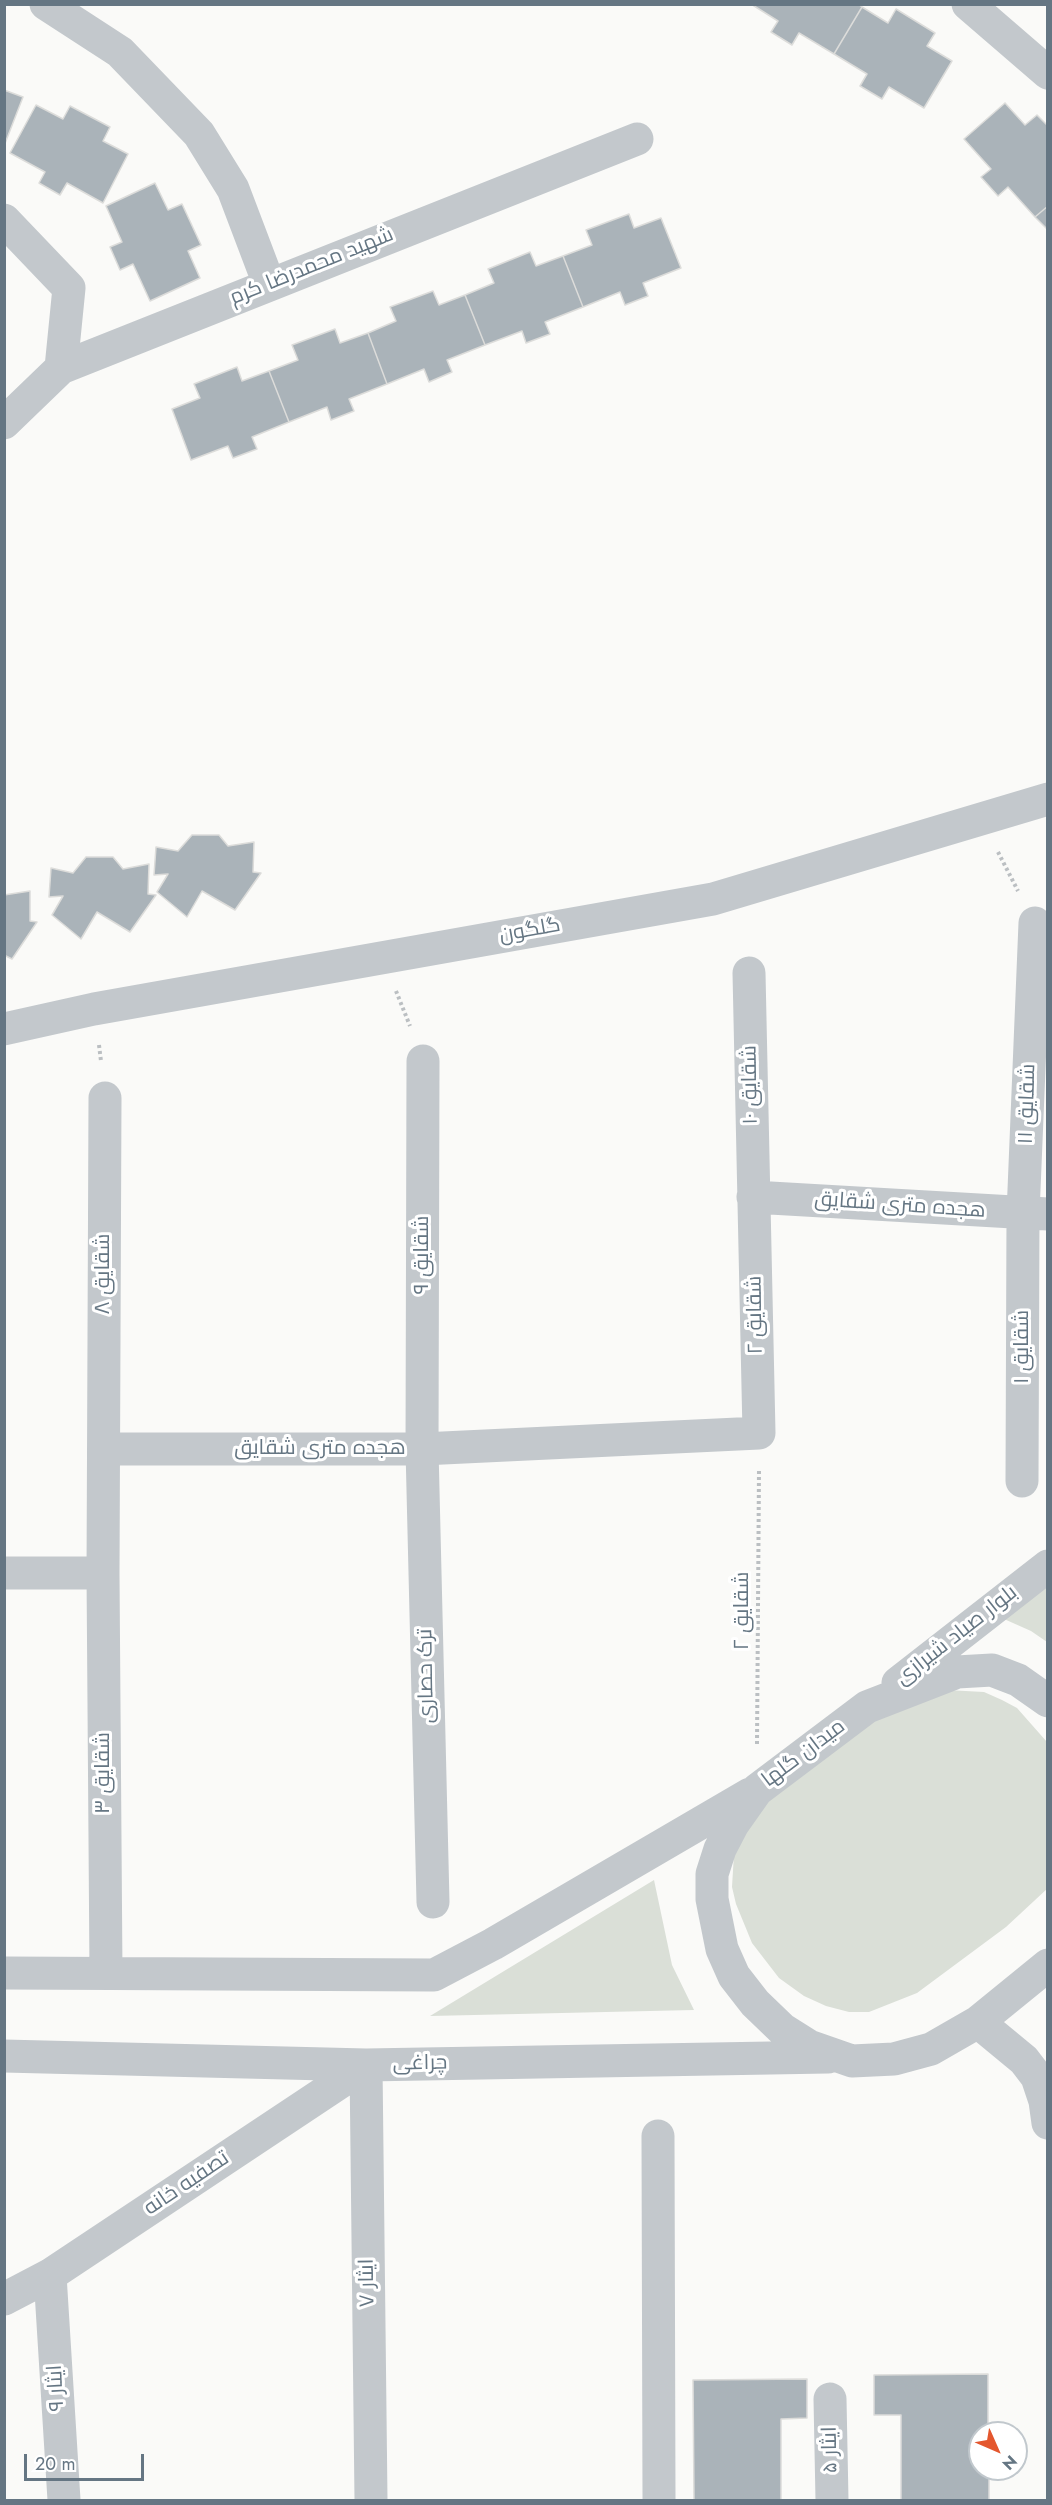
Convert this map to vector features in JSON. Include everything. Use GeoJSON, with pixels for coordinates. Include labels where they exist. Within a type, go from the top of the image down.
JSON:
{"type":"FeatureCollection","features":[{"type":"Feature","properties":{"kind":"street"},"geometry":{"type":"LineString","coordinates":[[45,4],[120,52],[199,134],[233,189],[269,284]]}},
{"type":"Feature","properties":{"kind":"street"},"geometry":{"type":"LineString","coordinates":[[968,4],[1047,73]]}},
{"type":"Feature","properties":{"kind":"street","name":"شهید محمدرضا کرم"},"geometry":{"type":"LineString","coordinates":[[4,423],[61,368],[637,139]]}},
{"type":"Feature","properties":{"kind":"street"},"geometry":{"type":"LineString","coordinates":[[4,220],[69,288],[61,368]]}},
{"type":"Feature","properties":{"kind":"street","name":"گلگون"},"geometry":{"type":"LineString","coordinates":[[4,1029],[94,1009],[712,899],[980,817],[1047,799]]}},
{"type":"Feature","properties":{"kind":"street","name":"شقایق ۱۱"},"geometry":{"type":"LineString","coordinates":[[1035,923],[1035,1214]]}},
{"type":"Feature","properties":{"kind":"street","name":"شقایق ۱۰"},"geometry":{"type":"LineString","coordinates":[[749,973],[753,1197]]}},
{"type":"Feature","properties":{"kind":"street","name":"شقایق ۹"},"geometry":{"type":"LineString","coordinates":[[422,1449],[423,1061]]}},
{"type":"Feature","properties":{"kind":"street","name":"شقایق ۸"},"geometry":{"type":"LineString","coordinates":[[104,1449],[105,1098]]}},
{"type":"Feature","properties":{"kind":"street","name":"هجده متری شقایق"},"geometry":{"type":"LineString","coordinates":[[753,1197],[1035,1214]]}},
{"type":"Feature","properties":{"kind":"street","name":"۲ شقایق"},"geometry":{"type":"LineString","coordinates":[[753,1197],[759,1433]]}},
{"type":"Feature","properties":{"kind":"street","name":"شقایق ۱"},"geometry":{"type":"LineString","coordinates":[[1022,1481],[1035,1214]]}},
{"type":"Feature","properties":{"kind":"street","name":"هجده متری شقایق"},"geometry":{"type":"LineString","coordinates":[[104,1449],[422,1449],[759,1433]]}},
{"type":"Feature","properties":{"kind":"street"},"geometry":{"type":"LineString","coordinates":[[4,1574],[103,1573],[104,1449]]}},
{"type":"Feature","properties":{"kind":"street","name":"ترک حصاری"},"geometry":{"type":"LineString","coordinates":[[422,1449],[433,1902]]}},
{"type":"Feature","properties":{"kind":"street","name":"بلوار صیاد شیرازی"},"geometry":{"type":"LineString","coordinates":[[867,1707],[1047,1566]]}},
{"type":"Feature","properties":{"kind":"street","name":"شقایق ۳"},"geometry":{"type":"LineString","coordinates":[[103,1573],[106,1972]]}},
{"type":"Feature","properties":{"kind":"street","name":"میدان گلها"},"geometry":{"type":"LineString","coordinates":[[1047,1701],[1018,1680],[992,1670],[957,1672],[867,1707],[757,1790],[733,1824],[720,1849],[712,1874],[712,1899],[722,1949],[734,1976],[755,2004],[782,2029],[835,2057],[866,2061],[913,2055],[941,2044],[978,2022],[1047,1965]]}},
{"type":"Feature","properties":{"kind":"street"},"geometry":{"type":"LineString","coordinates":[[4,1973],[434,1975],[493,1944],[757,1790]]}},
{"type":"Feature","properties":{"kind":"street"},"geometry":{"type":"LineString","coordinates":[[978,2022],[1024,2060],[1037,2078],[1045,2101],[1047,2123]]}},
{"type":"Feature","properties":{"kind":"street","name":"چراغی"},"geometry":{"type":"LineString","coordinates":[[4,2056],[366,2065],[835,2057]]}},
{"type":"Feature","properties":{"kind":"street","name":"تصفیه خانه"},"geometry":{"type":"LineString","coordinates":[[4,2299],[50,2275],[366,2065]]}},
{"type":"Feature","properties":{"kind":"street","name":"ایثار ۷"},"geometry":{"type":"LineString","coordinates":[[366,2065],[372,2500]]}},
{"type":"Feature","properties":{"kind":"street"},"geometry":{"type":"LineString","coordinates":[[658,2136],[659,2500]]}},
{"type":"Feature","properties":{"kind":"street","name":"ایثار ۹"},"geometry":{"type":"LineString","coordinates":[[50,2275],[64,2500]]}},
{"type":"Feature","properties":{"kind":"street","name":"ایثار ۵"},"geometry":{"type":"LineString","coordinates":[[830,2399],[832,2500]]}},
{"type":"Feature","properties":{"kind":"path"},"geometry":{"type":"LineString","coordinates":[[980,817],[1035,923]]}},
{"type":"Feature","properties":{"kind":"path"},"geometry":{"type":"LineString","coordinates":[[383,957],[423,1061]]}},
{"type":"Feature","properties":{"kind":"path"},"geometry":{"type":"LineString","coordinates":[[94,1009],[105,1098]]}},
{"type":"Feature","properties":{"kind":"path","name":"شقایق ۲"},"geometry":{"type":"LineString","coordinates":[[757,1790],[759,1433]]}},
{"type":"Feature","properties":{"kind":"shaded area"},"geometry":{"type":"Polygon","coordinates":[[[1047,1587],[1047,1642],[1031,1631],[1004,1619],[1047,1587]]]}},
{"type":"Feature","properties":{"kind":"shaded area"},"geometry":{"type":"Polygon","coordinates":[[[947,1690],[984,1692],[1002,1700],[1017,1708],[1047,1742],[1048,1888],[1006,1927],[917,1993],[869,2012],[849,2012],[826,2006],[804,1996],[779,1978],[752,1943],[736,1904],[732,1887],[734,1854],[739,1839],[768,1800],[896,1704],[947,1690]]]}},
{"type":"Feature","properties":{"kind":"shaded area"},"geometry":{"type":"Polygon","coordinates":[[[654,1880],[672,1965],[694,2010],[430,2016],[654,1880]]]}},
{"type":"Feature","properties":{"kind":"building"},"geometry":{"type":"Polygon","coordinates":[[[751,4],[858,4],[862,7],[834,54],[799,33],[792,45],[771,32],[778,21],[751,4]]]}},
{"type":"Feature","properties":{"kind":"building"},"geometry":{"type":"Polygon","coordinates":[[[862,7],[888,23],[896,9],[935,33],[927,46],[952,61],[924,108],[889,87],[882,99],[860,86],[867,74],[834,54],[862,7]]]}},
{"type":"Feature","properties":{"kind":"building"},"geometry":{"type":"Polygon","coordinates":[[[4,90],[23,97],[4,146],[4,90]]]}},
{"type":"Feature","properties":{"kind":"building"},"geometry":{"type":"Polygon","coordinates":[[[1005,103],[1025,125],[1037,115],[1048,126],[1048,206],[1035,217],[1008,187],[998,196],[981,177],[991,169],[964,139],[1005,103]]]}},
{"type":"Feature","properties":{"kind":"building"},"geometry":{"type":"Polygon","coordinates":[[[36,105],[63,119],[70,106],[110,127],[103,141],[128,154],[103,203],[67,183],[60,195],[39,183],[45,172],[10,153],[36,105]]]}},
{"type":"Feature","properties":{"kind":"building"},"geometry":{"type":"Polygon","coordinates":[[[155,183],[168,210],[182,204],[201,245],[188,251],[200,278],[150,301],[133,264],[120,270],[110,247],[122,242],[106,206],[155,183]]]}},
{"type":"Feature","properties":{"kind":"building"},"geometry":{"type":"Polygon","coordinates":[[[1048,206],[1048,230],[1035,217],[1048,206]]]}},
{"type":"Feature","properties":{"kind":"building"},"geometry":{"type":"Polygon","coordinates":[[[629,214],[634,228],[661,218],[681,268],[643,283],[648,296],[625,305],[620,292],[583,307],[563,256],[592,245],[586,230],[629,214]]]}},
{"type":"Feature","properties":{"kind":"building"},"geometry":{"type":"Polygon","coordinates":[[[530,252],[536,266],[563,256],[583,307],[545,322],[550,334],[526,343],[522,331],[485,345],[465,295],[494,283],[488,269],[530,252]]]}},
{"type":"Feature","properties":{"kind":"building"},"geometry":{"type":"Polygon","coordinates":[[[433,291],[439,305],[465,295],[485,345],[447,360],[452,372],[429,382],[424,369],[387,384],[368,333],[396,321],[390,307],[433,291]]]}},
{"type":"Feature","properties":{"kind":"building"},"geometry":{"type":"Polygon","coordinates":[[[335,329],[340,343],[368,333],[387,384],[349,399],[354,411],[331,420],[327,407],[289,422],[269,371],[298,360],[292,345],[335,329]]]}},
{"type":"Feature","properties":{"kind":"building"},"geometry":{"type":"Polygon","coordinates":[[[237,367],[242,381],[269,371],[289,422],[252,437],[257,449],[233,458],[228,446],[191,460],[172,409],[200,398],[194,384],[237,367]]]}},
{"type":"Feature","properties":{"kind":"building"},"geometry":{"type":"Polygon","coordinates":[[[192,835],[219,835],[228,846],[254,842],[253,872],[261,873],[235,910],[202,891],[187,917],[157,892],[168,874],[154,875],[156,847],[178,851],[192,835]]]}},
{"type":"Feature","properties":{"kind":"building"},"geometry":{"type":"Polygon","coordinates":[[[86,857],[113,857],[123,869],[149,864],[148,894],[156,895],[130,932],[97,912],[81,939],[52,915],[63,896],[49,897],[51,868],[73,873],[86,857]]]}},
{"type":"Feature","properties":{"kind":"building"},"geometry":{"type":"Polygon","coordinates":[[[30,891],[30,921],[37,922],[12,959],[4,955],[4,895],[30,891]]]}},
{"type":"Feature","properties":{"kind":"building"},"geometry":{"type":"Polygon","coordinates":[[[988,2374],[988,2421],[968,2421],[968,2481],[989,2481],[989,2500],[901,2500],[901,2415],[874,2415],[874,2375],[988,2374]]]}},
{"type":"Feature","properties":{"kind":"building"},"geometry":{"type":"Polygon","coordinates":[[[807,2379],[807,2418],[781,2419],[781,2500],[694,2500],[693,2380],[807,2379]]]}}]}
